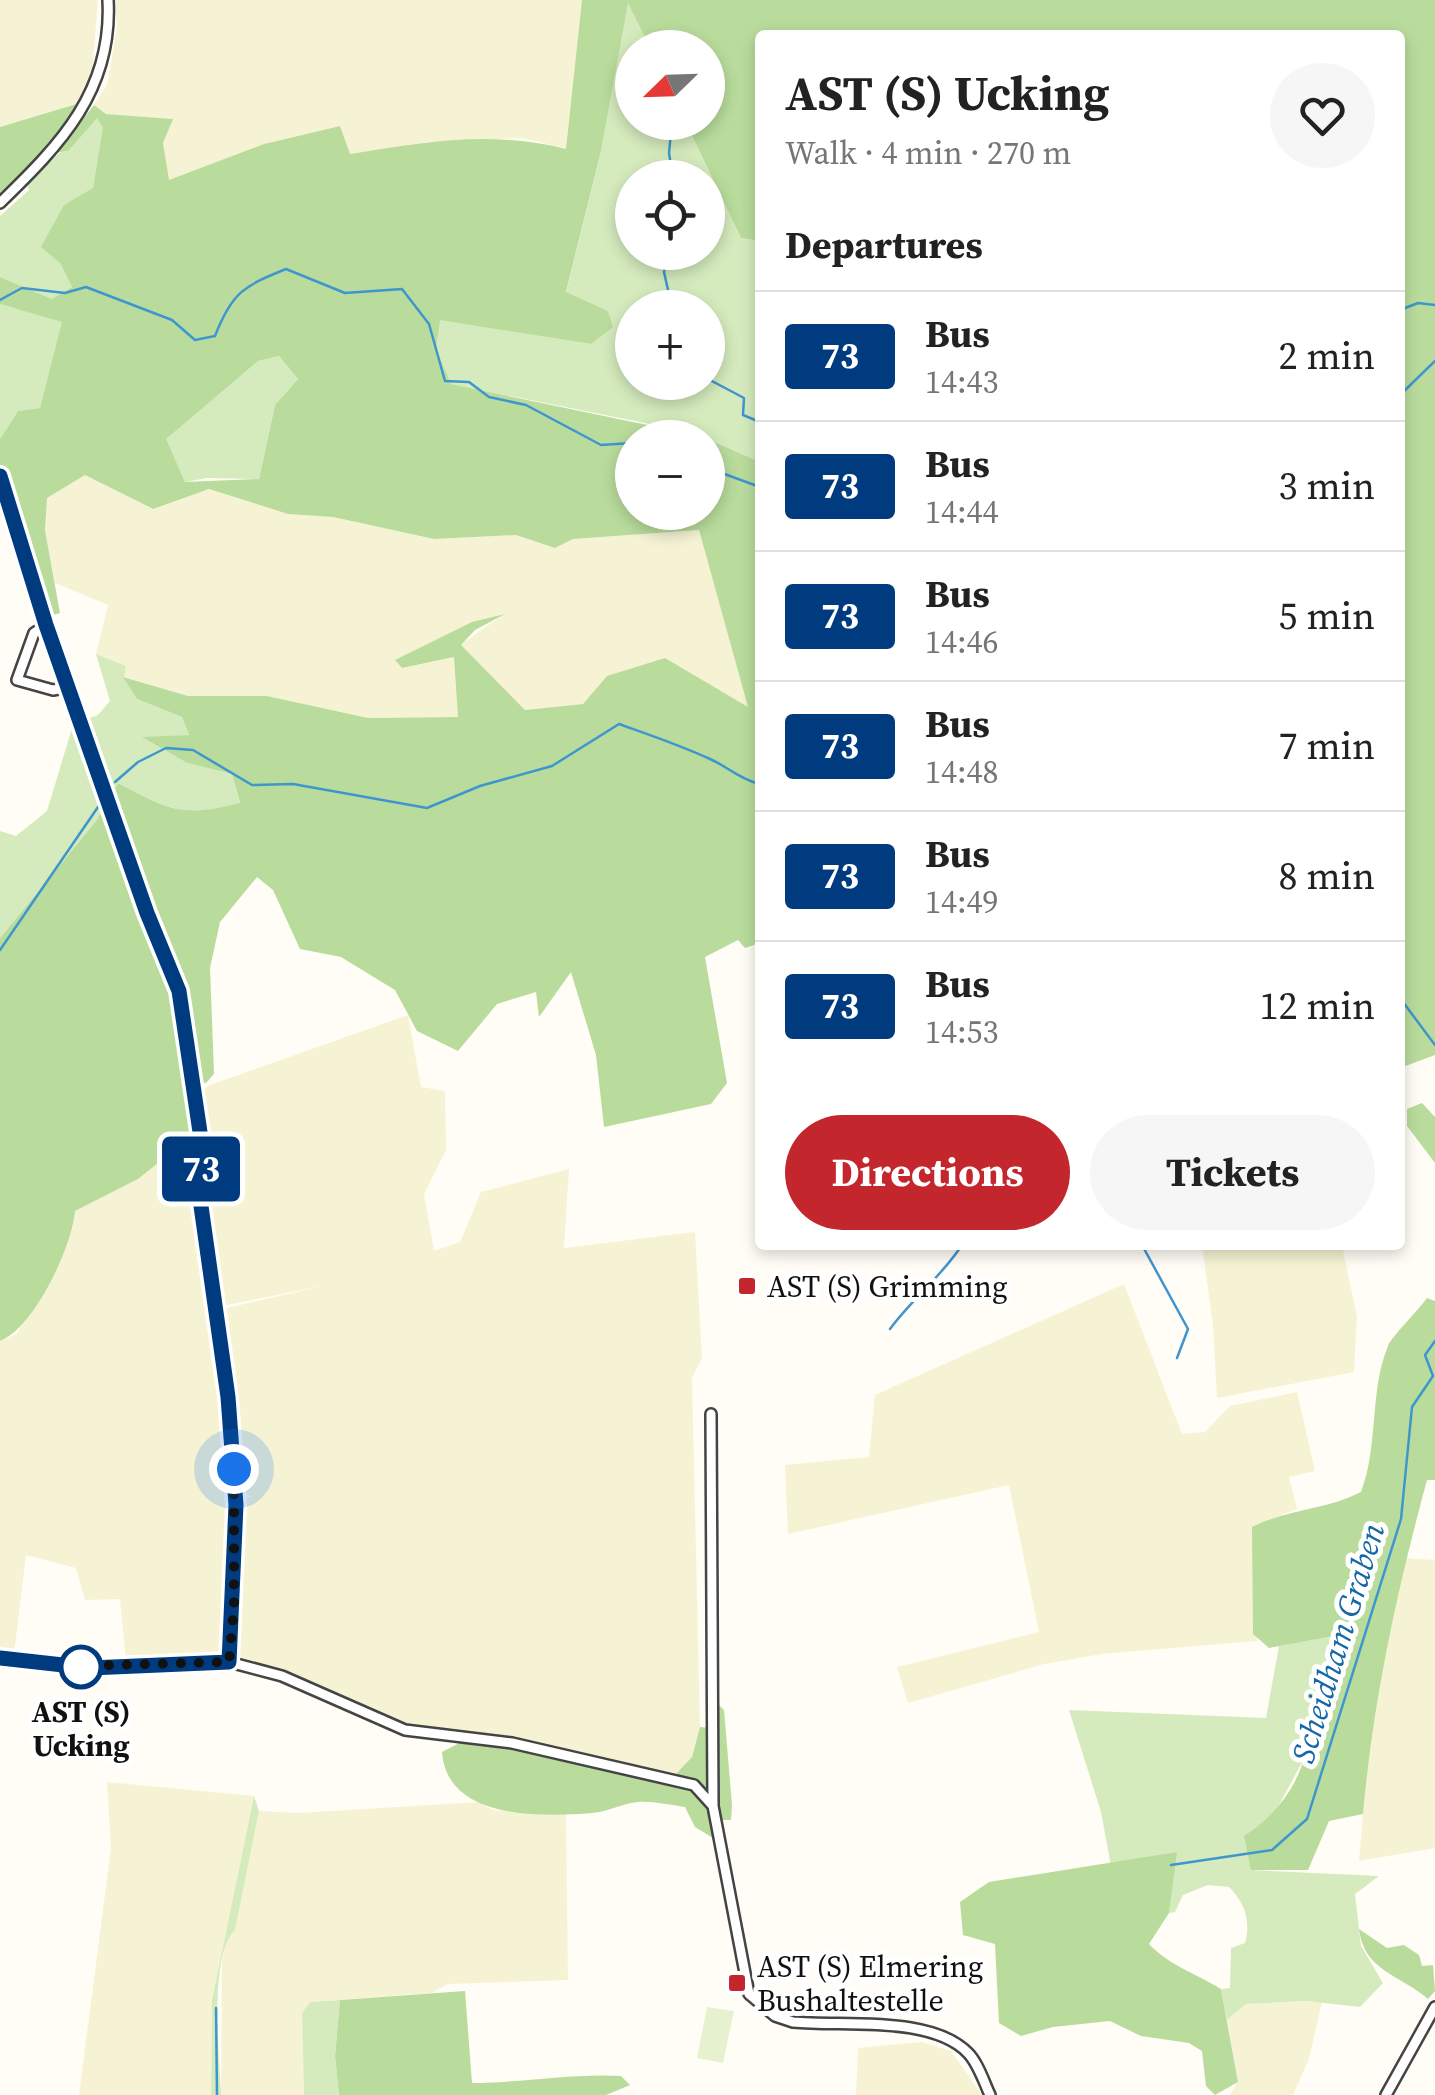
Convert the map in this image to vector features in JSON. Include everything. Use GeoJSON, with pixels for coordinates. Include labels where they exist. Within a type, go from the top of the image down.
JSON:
{"type":"FeatureCollection","features":[{"type":"Feature","properties":{"kind":"street"},"geometry":{"type":"LineString","coordinates":[[0,202],[54,152],[90,102],[110,26],[108,0]]}},
{"type":"Feature","properties":{"kind":"street"},"geometry":{"type":"LineString","coordinates":[[0,476],[46,625],[147,913],[179,991],[200,1132],[201,1206],[228,1397],[236,1505],[229,1662]]}},
{"type":"Feature","properties":{"kind":"street"},"geometry":{"type":"LineString","coordinates":[[46,625],[34,633],[17,680],[52,690],[70,688]]}},
{"type":"Feature","properties":{"kind":"street"},"geometry":{"type":"LineString","coordinates":[[711,1414],[713,1806],[749,1994],[775,2016],[793,2022],[926,2028],[950,2037],[972,2056],[990,2095]]}},
{"type":"Feature","properties":{"kind":"street"},"geometry":{"type":"LineString","coordinates":[[0,1658],[90,1668],[229,1662],[282,1676],[405,1730],[512,1743],[694,1785],[713,1806]]}},
{"type":"Feature","properties":{"kind":"street"},"geometry":{"type":"LineString","coordinates":[[1386,2095],[1435,2007]]}},
{"type":"Feature","properties":{"kind":"shaded area"},"geometry":{"type":"Polygon","coordinates":[[[0,0],[98,0],[92,75],[83,102],[0,127],[0,0]]]}},
{"type":"Feature","properties":{"kind":"shaded area"},"geometry":{"type":"Polygon","coordinates":[[[115,0],[582,0],[567,149],[524,138],[427,142],[349,154],[339,126],[264,144],[168,181],[163,143],[172,119],[106,114],[94,105],[107,85],[117,28],[115,0]]]}},
{"type":"Feature","properties":{"kind":"shaded area"},"geometry":{"type":"Polygon","coordinates":[[[85,475],[152,509],[209,489],[288,514],[333,517],[434,539],[516,535],[555,548],[573,539],[699,530],[749,709],[607,676],[583,704],[525,710],[460,645],[500,617],[395,660],[402,668],[455,657],[459,717],[368,718],[267,696],[188,696],[124,677],[126,666],[96,654],[108,605],[55,583],[45,530],[47,498],[85,475]]]}},
{"type":"Feature","properties":{"kind":"shaded area"},"geometry":{"type":"Polygon","coordinates":[[[408,1015],[421,1087],[445,1091],[446,1150],[424,1194],[434,1251],[460,1242],[481,1192],[569,1169],[564,1248],[695,1232],[702,1358],[692,1378],[700,1727],[692,1757],[676,1774],[511,1738],[403,1725],[284,1669],[242,1659],[236,1649],[244,1498],[252,1497],[243,1492],[223,1313],[227,1308],[323,1286],[221,1306],[206,1200],[201,1094],[207,1086],[408,1015]]]}},
{"type":"Feature","properties":{"kind":"shaded area"},"geometry":{"type":"Polygon","coordinates":[[[197,1132],[197,1213],[229,1451],[232,1534],[227,1647],[214,1657],[126,1662],[120,1599],[85,1600],[76,1568],[26,1555],[14,1654],[0,1654],[0,1341],[17,1334],[75,1211],[138,1179],[197,1132]]]}},
{"type":"Feature","properties":{"kind":"shaded area"},"geometry":{"type":"Polygon","coordinates":[[[1203,1250],[1343,1250],[1357,1317],[1354,1372],[1217,1398],[1213,1325],[1203,1250]]]}},
{"type":"Feature","properties":{"kind":"shaded area"},"geometry":{"type":"Polygon","coordinates":[[[1124,1284],[1182,1434],[1205,1432],[1230,1406],[1297,1392],[1315,1471],[1289,1477],[1297,1509],[1252,1527],[1257,1641],[1102,1654],[1044,1664],[908,1703],[897,1667],[1039,1632],[1009,1485],[788,1534],[785,1465],[869,1457],[875,1395],[1124,1284]]]}},
{"type":"Feature","properties":{"kind":"shaded area"},"geometry":{"type":"Polygon","coordinates":[[[1406,1558],[1435,1560],[1435,1848],[1359,1861],[1371,1724],[1406,1558]]]}},
{"type":"Feature","properties":{"kind":"shaded area"},"geometry":{"type":"Polygon","coordinates":[[[107,1782],[254,1796],[212,2000],[211,2095],[79,2095],[111,1848],[107,1782]]]}},
{"type":"Feature","properties":{"kind":"shaded area"},"geometry":{"type":"Polygon","coordinates":[[[479,1802],[492,1810],[566,1813],[568,1980],[448,1984],[431,1993],[310,2002],[302,2013],[304,2095],[221,2095],[222,1961],[227,1938],[235,1930],[259,1811],[299,1813],[479,1802]]]}},
{"type":"Feature","properties":{"kind":"shaded area"},"geometry":{"type":"Polygon","coordinates":[[[1322,2002],[1309,2059],[1293,2095],[1230,2095],[1238,2081],[1227,2020],[1246,2004],[1322,2002]]]}},
{"type":"Feature","properties":{"kind":"shaded area"},"geometry":{"type":"Polygon","coordinates":[[[921,2042],[951,2051],[982,2095],[856,2095],[858,2048],[921,2042]]]}},
{"type":"Feature","properties":{"kind":"green space"},"geometry":{"type":"Polygon","coordinates":[[[582,0],[1435,0],[1435,1055],[1405,1066],[1405,30],[755,30],[755,240],[741,238],[725,205],[725,160],[704,160],[694,140],[725,140],[725,30],[642,30],[628,3],[623,30],[615,30],[615,74],[601,151],[566,292],[608,311],[613,327],[591,344],[440,320],[436,349],[451,384],[624,420],[615,420],[615,530],[699,530],[573,539],[555,548],[516,535],[434,539],[333,517],[288,514],[209,489],[153,509],[85,475],[47,498],[45,530],[60,613],[46,617],[0,469],[0,439],[18,411],[40,408],[62,322],[0,304],[0,277],[52,299],[72,287],[60,263],[41,247],[64,205],[93,188],[103,128],[97,118],[69,150],[56,153],[94,105],[106,114],[173,119],[163,143],[169,180],[264,144],[340,126],[350,154],[431,142],[511,140],[566,149],[582,0]],[[279,356],[258,361],[166,439],[185,482],[259,479],[275,405],[298,379],[279,356]]]}},
{"type":"Feature","properties":{"kind":"green space"},"geometry":{"type":"Polygon","coordinates":[[[628,1],[642,30],[623,30],[628,1]]]}},
{"type":"Feature","properties":{"kind":"green space"},"geometry":{"type":"Polygon","coordinates":[[[615,73],[615,140],[694,140],[704,160],[615,160],[615,270],[725,270],[725,205],[741,238],[755,240],[755,460],[725,446],[725,420],[630,420],[450,384],[436,349],[439,319],[591,344],[608,311],[566,293],[601,151],[615,73]]]}},
{"type":"Feature","properties":{"kind":"green space"},"geometry":{"type":"Polygon","coordinates":[[[83,102],[51,149],[0,198],[0,127],[83,102]]]}},
{"type":"Feature","properties":{"kind":"green space"},"geometry":{"type":"Polygon","coordinates":[[[97,117],[104,128],[93,189],[64,205],[60,263],[72,287],[52,299],[0,277],[0,216],[29,190],[26,181],[97,117]]]}},
{"type":"Feature","properties":{"kind":"green space"},"geometry":{"type":"Polygon","coordinates":[[[0,304],[63,321],[40,408],[18,411],[0,439],[0,304]]]}},
{"type":"Feature","properties":{"kind":"green space"},"geometry":{"type":"Polygon","coordinates":[[[279,356],[298,379],[275,405],[259,479],[207,478],[185,482],[165,439],[258,361],[279,356]]]}},
{"type":"Feature","properties":{"kind":"green space"},"geometry":{"type":"Polygon","coordinates":[[[725,447],[755,460],[755,945],[745,948],[738,940],[705,957],[727,1083],[711,1104],[604,1127],[596,1055],[571,972],[539,1017],[536,992],[497,1004],[458,1051],[417,1031],[395,990],[341,957],[300,949],[273,890],[257,877],[220,922],[210,968],[214,1074],[206,1083],[196,1081],[197,1132],[138,1179],[75,1211],[67,1245],[49,1285],[26,1320],[0,1341],[0,938],[96,821],[118,783],[176,809],[204,810],[240,803],[232,774],[187,763],[142,737],[189,735],[182,717],[137,699],[123,677],[188,696],[267,696],[368,718],[458,717],[454,657],[402,668],[395,660],[472,622],[505,614],[475,630],[461,645],[525,710],[583,704],[607,676],[665,658],[748,707],[699,530],[725,530],[725,447]]]}},
{"type":"Feature","properties":{"kind":"green space"},"geometry":{"type":"Polygon","coordinates":[[[96,654],[126,666],[124,678],[137,699],[182,717],[189,735],[144,738],[187,763],[232,774],[240,804],[204,810],[177,809],[118,783],[96,821],[0,938],[0,831],[16,836],[47,811],[73,725],[78,723],[103,782],[84,720],[98,715],[110,701],[96,654]]]}},
{"type":"Feature","properties":{"kind":"green space"},"geometry":{"type":"Polygon","coordinates":[[[1422,1103],[1435,1117],[1435,1163],[1407,1126],[1407,1109],[1422,1103]]]}},
{"type":"Feature","properties":{"kind":"green space"},"geometry":{"type":"Polygon","coordinates":[[[1427,1298],[1435,1301],[1435,1480],[1427,1480],[1396,1604],[1373,1729],[1363,1814],[1329,1821],[1308,1870],[1251,1870],[1244,1836],[1275,1810],[1291,1789],[1306,1751],[1312,1718],[1341,1651],[1341,1642],[1334,1636],[1269,1648],[1253,1634],[1252,1527],[1361,1492],[1370,1456],[1378,1382],[1388,1346],[1427,1298]]]}},
{"type":"Feature","properties":{"kind":"green space"},"geometry":{"type":"Polygon","coordinates":[[[1334,1636],[1341,1642],[1342,1656],[1312,1718],[1306,1755],[1272,1818],[1251,1870],[1379,1876],[1355,1894],[1361,1946],[1383,1983],[1360,2007],[1307,2001],[1246,2004],[1227,2020],[1221,1989],[1230,1988],[1231,1948],[1245,1943],[1247,1920],[1243,1906],[1229,1887],[1208,1885],[1183,1895],[1175,1912],[1169,1913],[1176,1852],[1111,1866],[1101,1812],[1069,1710],[1266,1718],[1279,1646],[1334,1636]]]}},
{"type":"Feature","properties":{"kind":"green space"},"geometry":{"type":"Polygon","coordinates":[[[719,1705],[724,1710],[732,1805],[731,1820],[720,1820],[721,1843],[695,1827],[685,1807],[667,1804],[638,1802],[598,1812],[548,1815],[500,1810],[460,1791],[448,1774],[442,1752],[469,1738],[673,1777],[692,1757],[700,1727],[717,1729],[719,1705]]]}},
{"type":"Feature","properties":{"kind":"green space"},"geometry":{"type":"Polygon","coordinates":[[[254,1796],[259,1811],[235,1930],[221,1962],[218,1984],[221,2095],[211,2095],[212,2000],[254,1796]]]}},
{"type":"Feature","properties":{"kind":"green space"},"geometry":{"type":"Polygon","coordinates":[[[1177,1852],[1169,1913],[1149,1944],[1174,1964],[1221,1989],[1238,2082],[1215,2095],[1206,2086],[1202,2051],[1189,2043],[1141,2036],[1110,2021],[1053,2027],[1021,2036],[999,2023],[995,1944],[963,1935],[960,1902],[989,1882],[1177,1852]]]}},
{"type":"Feature","properties":{"kind":"green space"},"geometry":{"type":"Polygon","coordinates":[[[1359,1929],[1387,1948],[1404,1945],[1419,1955],[1422,1966],[1433,1965],[1435,1991],[1428,1999],[1375,1963],[1362,1943],[1359,1929]]]}},
{"type":"Feature","properties":{"kind":"green space"},"geometry":{"type":"Polygon","coordinates":[[[465,1991],[472,2083],[603,2075],[621,2076],[630,2085],[606,2095],[339,2095],[335,2056],[340,2000],[465,1991]]]}},
{"type":"Feature","properties":{"kind":"green space"},"geometry":{"type":"Polygon","coordinates":[[[340,2000],[335,2056],[339,2095],[304,2095],[302,2013],[310,2002],[340,2000]]]}},
{"type":"Feature","properties":{"kind":"green space"},"geometry":{"type":"Polygon","coordinates":[[[707,2007],[734,2011],[723,2063],[697,2058],[707,2007]]]}},
{"type":"Feature","properties":{"kind":"waterway"},"geometry":{"type":"LineString","coordinates":[[670,140],[670,160]]}},
{"type":"Feature","properties":{"kind":"waterway"},"geometry":{"type":"LineString","coordinates":[[0,300],[22,288],[65,293],[86,287],[172,320],[195,340],[215,336],[227,309],[241,292],[286,269],[345,293],[402,289],[429,324],[445,381],[469,382],[489,397],[526,405],[601,445],[615,444]]}},
{"type":"Feature","properties":{"kind":"waterway"},"geometry":{"type":"LineString","coordinates":[[664,270],[668,290]]}},
{"type":"Feature","properties":{"kind":"waterway"},"geometry":{"type":"LineString","coordinates":[[1405,308],[1418,303],[1435,305]]}},
{"type":"Feature","properties":{"kind":"waterway"},"geometry":{"type":"LineString","coordinates":[[1405,390],[1435,361]]}},
{"type":"Feature","properties":{"kind":"waterway"},"geometry":{"type":"LineString","coordinates":[[725,388],[744,398],[743,415],[755,420]]}},
{"type":"Feature","properties":{"kind":"waterway"},"geometry":{"type":"LineString","coordinates":[[725,474],[755,485]]}},
{"type":"Feature","properties":{"kind":"waterway"},"geometry":{"type":"LineString","coordinates":[[115,782],[138,762],[166,748],[193,750],[252,785],[293,784],[427,808],[480,786],[552,766],[619,724],[699,754],[755,782]]}},
{"type":"Feature","properties":{"kind":"waterway"},"geometry":{"type":"LineString","coordinates":[[0,950],[98,807]]}},
{"type":"Feature","properties":{"kind":"waterway","name":"Scheidham Graben"},"geometry":{"type":"LineString","coordinates":[[1405,1005],[1435,1045]]}},
{"type":"Feature","properties":{"kind":"waterway"},"geometry":{"type":"LineString","coordinates":[[890,1329],[958,1250]]}},
{"type":"Feature","properties":{"kind":"waterway"},"geometry":{"type":"LineString","coordinates":[[1145,1250],[1188,1329],[1177,1358]]}},
{"type":"Feature","properties":{"kind":"waterway","name":"Scheidham Graben"},"geometry":{"type":"LineString","coordinates":[[1171,1865],[1272,1850],[1307,1819],[1401,1519],[1412,1407],[1433,1376],[1425,1355],[1435,1341]]}},
{"type":"Feature","properties":{"kind":"waterway"},"geometry":{"type":"LineString","coordinates":[[216,2008],[217,2095]]}},
{"type":"Feature","properties":{"kind":"bus line","name":"73"},"geometry":{"type":"LineString","coordinates":[[0,476],[24,543],[46,625],[147,913],[179,991],[200,1132],[201,1206],[228,1397],[236,1505],[229,1662],[90,1668],[0,1658]]}},
{"type":"Feature","properties":{"kind":"place","name":"AST (S) Grimming"},"geometry":{"type":"Point","coordinates":[747,1286]}},
{"type":"Feature","properties":{"kind":"place","name":"AST (S) Ucking"},"geometry":{"type":"Point","coordinates":[81,1667]}},
{"type":"Feature","properties":{"kind":"place","name":"AST (S) Elmering Bushaltestelle"},"geometry":{"type":"Point","coordinates":[737,1983]}},
{"type":"Feature","properties":{"kind":"route"},"geometry":{"type":"LineString","coordinates":[[81,1667],[77,1666],[229,1662],[234,1606],[234,1469]]}}]}
